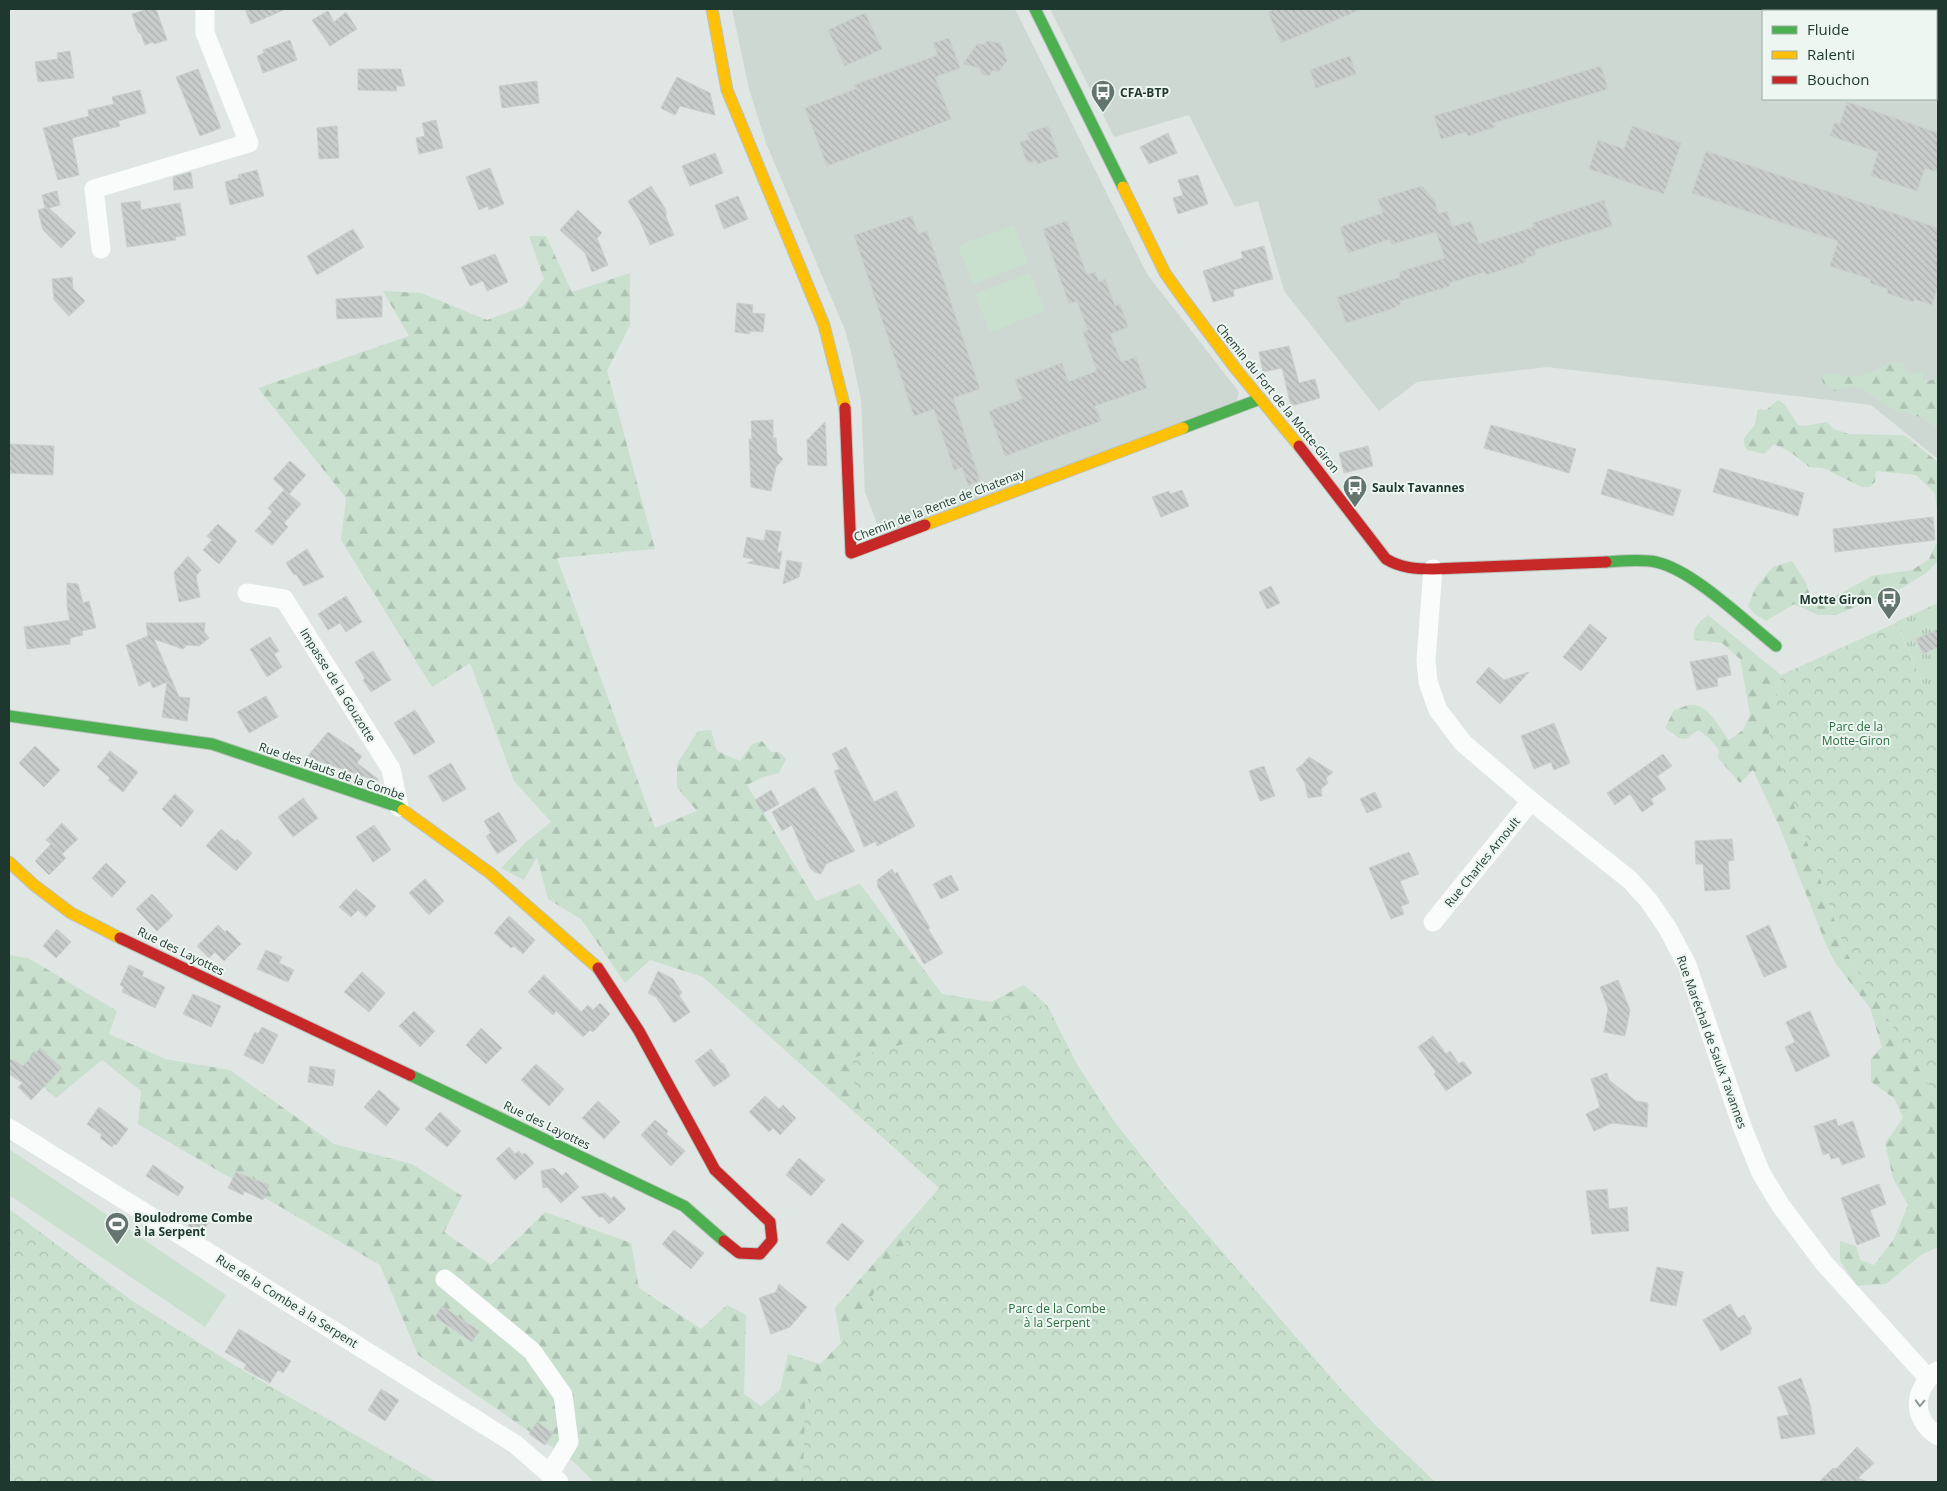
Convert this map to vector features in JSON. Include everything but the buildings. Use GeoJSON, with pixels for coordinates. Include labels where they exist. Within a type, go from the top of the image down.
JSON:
{"type":"FeatureCollection","features":[{"type":"Feature","properties":{"kind":"street"},"geometry":{"type":"LineString","coordinates":[[101,249],[94,188],[249,142],[205,33],[205,9]]}},
{"type":"Feature","properties":{"kind":"street","name":"Chemin de la Rente de Chatenay"},"geometry":{"type":"LineString","coordinates":[[712,9],[727,90],[824,325],[845,408],[851,553],[1260,399]]}},
{"type":"Feature","properties":{"kind":"street","name":"Chemin du Fort de la Motte-Giron"},"geometry":{"type":"LineString","coordinates":[[1035,9],[1165,274],[1180,297],[1311,461],[1386,559],[1394,565],[1413,569],[1624,561],[1656,562],[1679,571],[1697,582],[1776,646]]}},
{"type":"Feature","properties":{"kind":"street","name":"Rue Maréchal de Saulx Tavannes"},"geometry":{"type":"LineString","coordinates":[[1433,569],[1426,660],[1428,682],[1438,710],[1463,742],[1531,801],[1630,880],[1649,901],[1668,929],[1687,965],[1742,1129],[1761,1173],[1781,1206],[1824,1263],[1933,1374],[1922,1388],[1919,1399],[1919,1411],[1923,1422],[1938,1436]]}},
{"type":"Feature","properties":{"kind":"street","name":"Impasse de la Gouzotte"},"geometry":{"type":"LineString","coordinates":[[247,593],[284,599],[391,769],[399,807]]}},
{"type":"Feature","properties":{"kind":"street","name":"Rue des Hauts de la Combe"},"geometry":{"type":"LineString","coordinates":[[9,716],[212,744],[399,807],[490,873],[596,965]]}},
{"type":"Feature","properties":{"kind":"street","name":"Rue Charles Arnoult"},"geometry":{"type":"LineString","coordinates":[[1433,922],[1531,801]]}},
{"type":"Feature","properties":{"kind":"street","name":"Rue des Layottes"},"geometry":{"type":"LineString","coordinates":[[9,862],[29,882],[55,903],[82,919],[684,1206],[739,1253],[760,1254],[772,1240],[770,1222],[715,1170],[639,1030],[596,965]]}},
{"type":"Feature","properties":{"kind":"street","name":"Rue de la Combe à la Serpent"},"geometry":{"type":"LineString","coordinates":[[9,1128],[515,1444],[555,1478]]}},
{"type":"Feature","properties":{"kind":"street"},"geometry":{"type":"LineString","coordinates":[[445,1279],[532,1351],[563,1395],[570,1442],[555,1478]]}},
{"type":"Feature","properties":{"kind":"shaded area"},"geometry":{"type":"Polygon","coordinates":[[[732,9],[1015,9],[1147,274],[1239,392],[1236,404],[882,537],[865,492],[861,400],[845,330],[766,143],[749,89],[732,9]]]}},
{"type":"Feature","properties":{"kind":"shaded area"},"geometry":{"type":"Polygon","coordinates":[[[1050,9],[1938,9],[1938,459],[1871,405],[1547,367],[1417,382],[1379,411],[1284,291],[1258,201],[1235,207],[1189,115],[1114,137],[1050,9]]]}},
{"type":"Feature","properties":{"kind":"green space"},"geometry":{"type":"Polygon","coordinates":[[[1014,225],[1028,263],[973,284],[958,246],[1014,225]]]}},
{"type":"Feature","properties":{"kind":"green space"},"geometry":{"type":"Polygon","coordinates":[[[529,236],[546,236],[572,292],[630,273],[630,325],[607,371],[655,549],[557,558],[655,828],[697,811],[677,787],[677,764],[698,731],[711,730],[717,751],[740,761],[752,744],[762,741],[771,752],[779,752],[786,759],[779,773],[763,777],[747,785],[816,901],[860,884],[942,994],[991,1002],[1024,985],[1047,1005],[1076,1063],[1113,1120],[1165,1186],[1339,1387],[1377,1427],[1435,1482],[885,1075],[861,1118],[703,977],[650,960],[625,983],[581,919],[548,899],[537,857],[524,880],[501,868],[526,842],[551,822],[514,781],[470,663],[432,687],[341,540],[346,498],[258,388],[409,336],[383,291],[421,293],[487,320],[522,307],[544,279],[529,236]]]}},
{"type":"Feature","properties":{"kind":"green space"},"geometry":{"type":"Polygon","coordinates":[[[1030,273],[1045,311],[990,332],[975,294],[1030,273]]]}},
{"type":"Feature","properties":{"kind":"green space"},"geometry":{"type":"Polygon","coordinates":[[[1895,361],[1903,363],[1906,372],[1912,374],[1920,371],[1923,374],[1923,380],[1928,381],[1938,378],[1938,429],[1921,417],[1898,412],[1859,387],[1835,391],[1823,383],[1821,376],[1825,374],[1862,375],[1895,361]]]}},
{"type":"Feature","properties":{"kind":"green space"},"geometry":{"type":"Polygon","coordinates":[[[1778,400],[1785,405],[1798,425],[1805,426],[1827,422],[1834,429],[1849,434],[1904,435],[1938,462],[1938,520],[1935,493],[1916,475],[1876,471],[1875,482],[1870,487],[1862,487],[1823,468],[1809,467],[1792,453],[1774,444],[1764,454],[1747,450],[1744,441],[1756,421],[1758,409],[1766,410],[1778,400]]]}},
{"type":"Feature","properties":{"kind":"green space"},"geometry":{"type":"Polygon","coordinates":[[[1938,540],[1938,561],[1926,573],[1904,587],[1836,615],[1818,615],[1794,604],[1766,621],[1756,615],[1748,606],[1756,587],[1773,567],[1792,561],[1805,581],[1810,595],[1829,600],[1872,576],[1912,570],[1929,559],[1938,540]]]}},
{"type":"Feature","properties":{"kind":"green space"},"geometry":{"type":"Polygon","coordinates":[[[1938,603],[1938,690],[1926,690],[1896,622],[1938,603]]]}},
{"type":"Feature","properties":{"kind":"green space"},"geometry":{"type":"Polygon","coordinates":[[[1708,615],[1781,675],[1769,734],[1846,952],[1938,1099],[1938,1247],[1921,1255],[1886,1284],[1857,1286],[1840,1261],[1840,1241],[1856,1246],[1860,1260],[1874,1265],[1894,1239],[1908,1205],[1893,1178],[1885,1143],[1903,1118],[1894,1098],[1871,1082],[1871,1059],[1882,1047],[1870,1008],[1836,964],[1827,947],[1780,828],[1753,770],[1740,783],[1718,758],[1719,750],[1708,737],[1698,730],[1686,739],[1679,738],[1665,728],[1674,710],[1689,705],[1696,705],[1712,717],[1729,740],[1743,730],[1750,714],[1740,659],[1722,643],[1694,640],[1694,632],[1697,626],[1708,615]]]}},
{"type":"Feature","properties":{"kind":"green space","name":"Parc de la Motte-Giron"},"geometry":{"type":"Polygon","coordinates":[[[1896,623],[1926,690],[1938,690],[1938,1099],[1846,952],[1769,734],[1781,675],[1896,623]]]}},
{"type":"Feature","properties":{"kind":"green space"},"geometry":{"type":"Polygon","coordinates":[[[9,955],[28,958],[117,1011],[109,1034],[165,1059],[230,1070],[334,1144],[412,1164],[462,1196],[444,1232],[491,1265],[545,1212],[631,1243],[639,1288],[701,1329],[727,1305],[746,1315],[744,1394],[761,1406],[780,1390],[788,1354],[820,1364],[841,1343],[835,1308],[939,1188],[1205,1482],[594,1482],[574,1462],[418,1355],[380,1265],[138,1124],[141,1091],[102,1060],[56,1098],[9,1056],[9,955]]]}},
{"type":"Feature","properties":{"kind":"green space","name":"Parc de la Combe à la Serpent"},"geometry":{"type":"Polygon","coordinates":[[[1047,1005],[1076,1063],[1113,1120],[1165,1186],[1339,1387],[1377,1427],[1435,1482],[803,1482],[805,1404],[939,1188],[861,1118],[852,1058],[1047,1005]]]}},
{"type":"Feature","properties":{"kind":"green space","name":"Boulodrome Combe à la Serpent"},"geometry":{"type":"Polygon","coordinates":[[[9,1149],[226,1295],[205,1327],[9,1195],[9,1149]]]}},
{"type":"Feature","properties":{"kind":"green space"},"geometry":{"type":"Polygon","coordinates":[[[9,1209],[134,1302],[244,1371],[437,1482],[9,1482],[9,1209]]]}},
{"type":"Feature","properties":{"kind":"traffic: fast"},"geometry":{"type":"LineString","coordinates":[[1035,9],[1123,187]]}},
{"type":"Feature","properties":{"kind":"traffic: fast"},"geometry":{"type":"LineString","coordinates":[[1183,428],[1260,399]]}},
{"type":"Feature","properties":{"kind":"traffic: fast"},"geometry":{"type":"LineString","coordinates":[[1606,562],[1631,560],[1656,562],[1671,567],[1719,598],[1776,646]]}},
{"type":"Feature","properties":{"kind":"traffic: fast"},"geometry":{"type":"LineString","coordinates":[[9,716],[212,744],[399,807],[403,810]]}},
{"type":"Feature","properties":{"kind":"traffic: fast"},"geometry":{"type":"LineString","coordinates":[[410,1075],[684,1206],[724,1241]]}},
{"type":"Feature","properties":{"kind":"traffic: slow"},"geometry":{"type":"LineString","coordinates":[[712,9],[727,90],[824,325],[845,408]]}},
{"type":"Feature","properties":{"kind":"traffic: slow"},"geometry":{"type":"LineString","coordinates":[[1123,187],[1165,273],[1235,368],[1299,446]]}},
{"type":"Feature","properties":{"kind":"traffic: slow"},"geometry":{"type":"LineString","coordinates":[[925,525],[1183,428]]}},
{"type":"Feature","properties":{"kind":"traffic: slow"},"geometry":{"type":"LineString","coordinates":[[403,810],[490,873],[598,968]]}},
{"type":"Feature","properties":{"kind":"traffic: slow"},"geometry":{"type":"LineString","coordinates":[[9,862],[34,885],[71,913],[120,938]]}},
{"type":"Feature","properties":{"kind":"traffic: jam"},"geometry":{"type":"LineString","coordinates":[[845,408],[851,553],[925,525]]}},
{"type":"Feature","properties":{"kind":"traffic: jam"},"geometry":{"type":"LineString","coordinates":[[1299,446],[1386,559],[1397,564],[1433,569],[1606,562]]}},
{"type":"Feature","properties":{"kind":"traffic: jam"},"geometry":{"type":"LineString","coordinates":[[120,938],[410,1075]]}},
{"type":"Feature","properties":{"kind":"traffic: jam"},"geometry":{"type":"LineString","coordinates":[[598,968],[639,1031],[715,1170],[770,1222],[772,1240],[760,1254],[739,1253],[724,1241]]}},
{"type":"Feature","properties":{"kind":"place","name":"CFA-BTP"},"geometry":{"type":"Point","coordinates":[1103,113]}},
{"type":"Feature","properties":{"kind":"place","name":"Saulx Tavannes"},"geometry":{"type":"Point","coordinates":[1355,508]}},
{"type":"Feature","properties":{"kind":"place","name":"Motte Giron"},"geometry":{"type":"Point","coordinates":[1889,620]}},
{"type":"Feature","properties":{"kind":"place","name":"Boulodrome Combe à la Serpent"},"geometry":{"type":"Point","coordinates":[117,1245]}}]}
